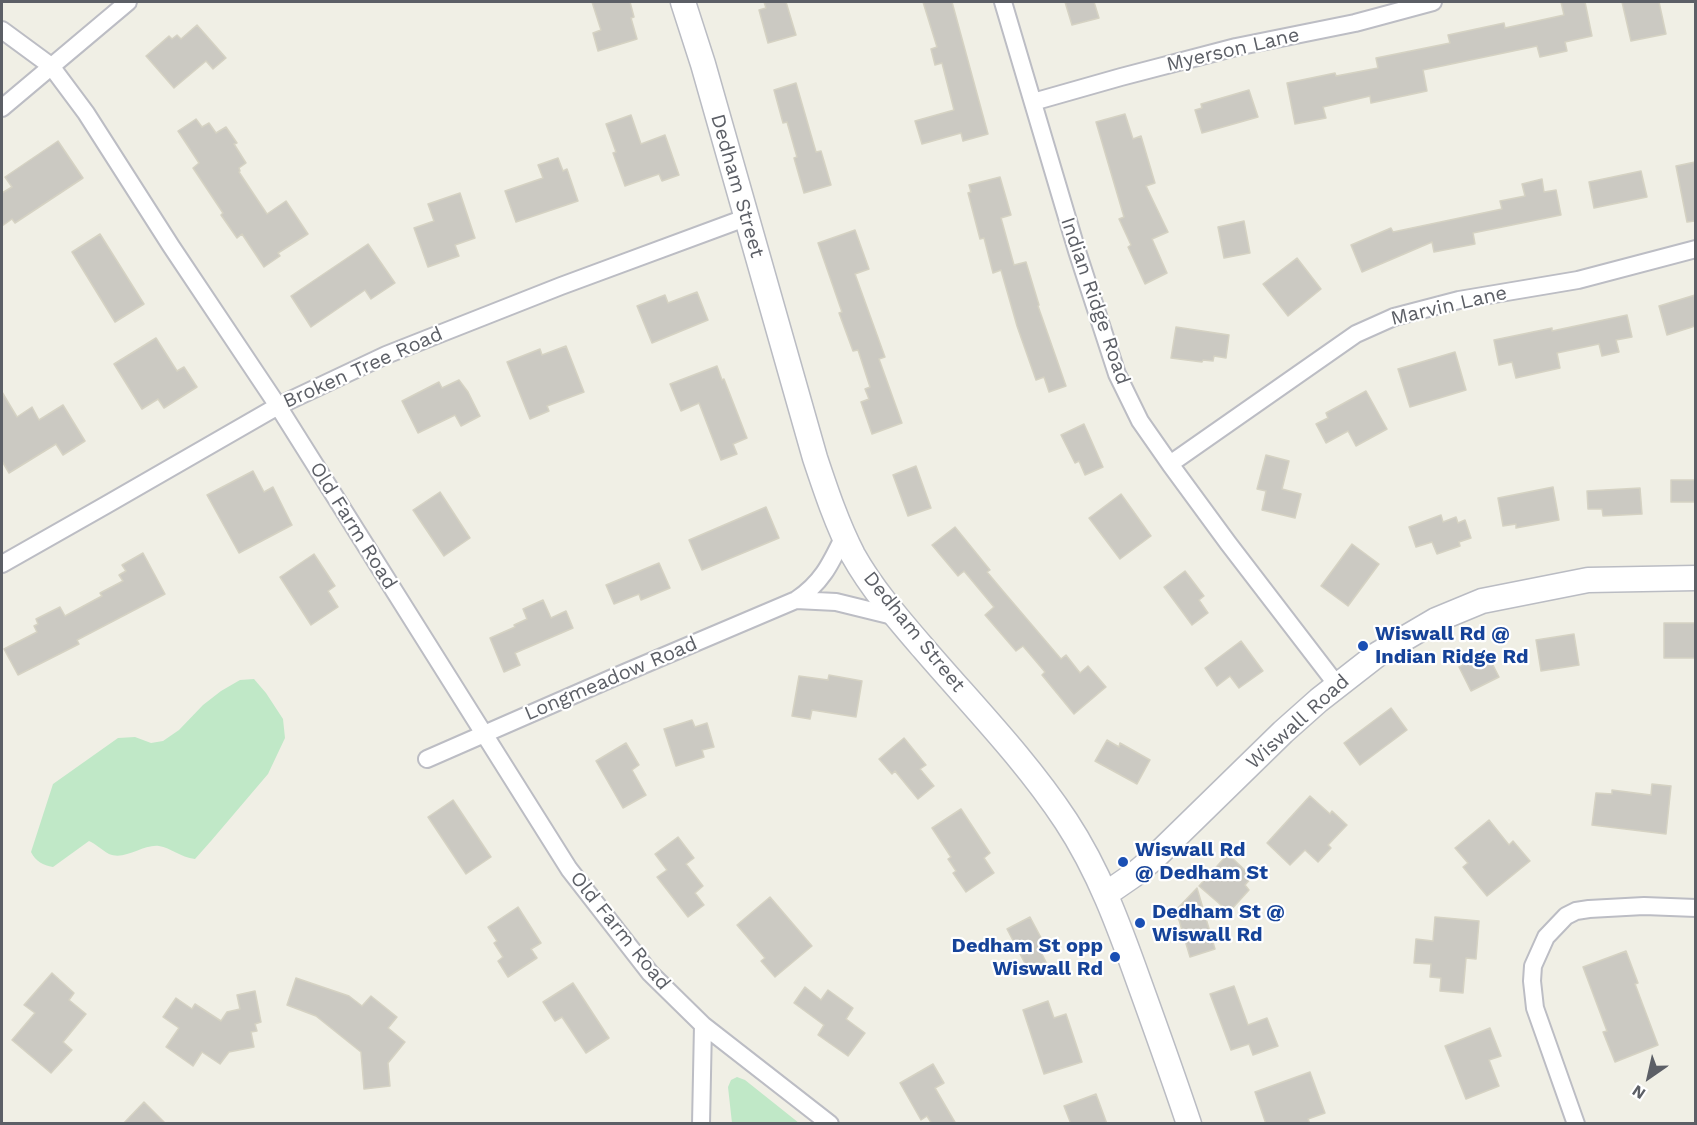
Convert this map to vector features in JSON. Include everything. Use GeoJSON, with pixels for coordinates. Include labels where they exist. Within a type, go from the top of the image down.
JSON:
{"type":"FeatureCollection","features":[{"type":"Feature","properties":{"kind":"street"},"geometry":{"type":"LineString","coordinates":[[2,108],[128,2]]}},
{"type":"Feature","properties":{"kind":"street","name":"Dedham Street"},"geometry":{"type":"LineString","coordinates":[[683,2],[700,54],[815,458],[844,536],[874,588],[996,730],[1039,783],[1078,839],[1106,894],[1190,1124]]}},
{"type":"Feature","properties":{"kind":"street","name":"Indian Ridge Road"},"geometry":{"type":"LineString","coordinates":[[1003,2],[1077,251],[1117,374],[1140,421],[1170,464],[1336,685]]}},
{"type":"Feature","properties":{"kind":"street","name":"Myerson Lane"},"geometry":{"type":"LineString","coordinates":[[1034,102],[1236,47],[1355,23],[1433,2]]}},
{"type":"Feature","properties":{"kind":"street","name":"Old Farm Road"},"geometry":{"type":"LineString","coordinates":[[2,30],[51,66],[86,113],[171,246],[278,405],[569,869],[650,973],[703,1025],[830,1124]]}},
{"type":"Feature","properties":{"kind":"street","name":"Broken Tree Road"},"geometry":{"type":"LineString","coordinates":[[2,564],[278,405],[397,351],[561,286],[745,218]]}},
{"type":"Feature","properties":{"kind":"street","name":"Marvin Lane"},"geometry":{"type":"LineString","coordinates":[[1170,464],[1356,334],[1394,317],[1459,300],[1578,280],[1695,249]]}},
{"type":"Feature","properties":{"kind":"street","name":"Longmeadow Road"},"geometry":{"type":"LineString","coordinates":[[427,759],[795,600],[810,590],[825,573],[844,536]]}},
{"type":"Feature","properties":{"kind":"street","name":"Wiswall Road"},"geometry":{"type":"LineString","coordinates":[[1106,894],[1155,857],[1283,732],[1336,685],[1378,654],[1418,629],[1482,601],[1588,580],[1695,578]]}},
{"type":"Feature","properties":{"kind":"street","name":"Longmeadow Road"},"geometry":{"type":"LineString","coordinates":[[795,600],[836,602],[897,617]]}},
{"type":"Feature","properties":{"kind":"street"},"geometry":{"type":"LineString","coordinates":[[1576,1124],[1535,1008],[1533,966],[1546,937],[1566,916],[1576,911],[1644,906],[1695,908]]}},
{"type":"Feature","properties":{"kind":"street"},"geometry":{"type":"LineString","coordinates":[[701,1124],[703,1025]]}},
{"type":"Feature","properties":{"kind":"green space"},"geometry":{"type":"Polygon","coordinates":[[[254,679],[283,719],[285,738],[268,774],[195,859],[159,846],[115,856],[89,841],[53,867],[35,858],[31,852],[53,784],[118,738],[135,737],[151,743],[163,741],[179,730],[203,705],[221,691],[240,680],[254,679]]]}},
{"type":"Feature","properties":{"kind":"green space"},"geometry":{"type":"Polygon","coordinates":[[[737,1077],[745,1080],[799,1123],[732,1123],[728,1087],[731,1080],[737,1077]]]}},
{"type":"Feature","properties":{"kind":"building"},"geometry":{"type":"Polygon","coordinates":[[[592,2],[630,2],[634,17],[631,18],[637,39],[598,51],[593,33],[601,30],[592,2]]]}},
{"type":"Feature","properties":{"kind":"building"},"geometry":{"type":"Polygon","coordinates":[[[764,2],[786,2],[796,35],[768,43],[759,10],[766,8],[764,2]]]}},
{"type":"Feature","properties":{"kind":"building"},"geometry":{"type":"Polygon","coordinates":[[[923,2],[952,2],[988,134],[963,141],[961,133],[922,144],[915,121],[954,110],[942,63],[935,65],[931,49],[937,47],[923,2]]]}},
{"type":"Feature","properties":{"kind":"building"},"geometry":{"type":"Polygon","coordinates":[[[1065,2],[1094,2],[1099,18],[1072,25],[1065,2]]]}},
{"type":"Feature","properties":{"kind":"building"},"geometry":{"type":"Polygon","coordinates":[[[1561,2],[1585,2],[1592,36],[1565,42],[1567,51],[1540,57],[1537,46],[1423,70],[1427,91],[1371,103],[1370,96],[1323,107],[1326,118],[1295,124],[1287,83],[1335,73],[1336,76],[1378,68],[1376,58],[1450,43],[1448,35],[1504,23],[1505,28],[1564,15],[1561,2]]]}},
{"type":"Feature","properties":{"kind":"building"},"geometry":{"type":"Polygon","coordinates":[[[1622,2],[1659,2],[1666,34],[1631,41],[1622,2]]]}},
{"type":"Feature","properties":{"kind":"building"},"geometry":{"type":"Polygon","coordinates":[[[197,25],[226,58],[213,69],[206,61],[174,88],[146,56],[169,36],[172,39],[177,35],[181,39],[197,25]]]}},
{"type":"Feature","properties":{"kind":"building"},"geometry":{"type":"Polygon","coordinates":[[[796,83],[816,152],[821,151],[831,185],[804,193],[787,122],[783,123],[774,90],[796,83]]]}},
{"type":"Feature","properties":{"kind":"building"},"geometry":{"type":"Polygon","coordinates":[[[1249,90],[1258,117],[1202,133],[1195,110],[1202,108],[1201,104],[1249,90]]]}},
{"type":"Feature","properties":{"kind":"building"},"geometry":{"type":"Polygon","coordinates":[[[1125,114],[1133,139],[1141,136],[1155,183],[1146,186],[1168,232],[1152,239],[1167,273],[1145,284],[1128,247],[1131,245],[1119,219],[1124,217],[1096,122],[1125,114]]]}},
{"type":"Feature","properties":{"kind":"building"},"geometry":{"type":"Polygon","coordinates":[[[631,115],[641,144],[665,135],[679,175],[662,181],[659,174],[625,186],[613,153],[616,152],[606,124],[631,115]]]}},
{"type":"Feature","properties":{"kind":"building"},"geometry":{"type":"Polygon","coordinates":[[[196,119],[202,127],[209,123],[216,133],[226,127],[237,143],[234,144],[246,163],[239,168],[239,172],[267,214],[286,201],[308,234],[278,253],[280,256],[264,267],[242,234],[237,238],[193,168],[199,163],[178,131],[196,119]]]}},
{"type":"Feature","properties":{"kind":"building"},"geometry":{"type":"Polygon","coordinates":[[[58,141],[83,178],[15,223],[12,219],[2,226],[2,193],[12,187],[5,177],[58,141]]]}},
{"type":"Feature","properties":{"kind":"building"},"geometry":{"type":"Polygon","coordinates":[[[558,158],[563,171],[567,169],[578,201],[516,222],[505,191],[543,178],[538,165],[558,158]]]}},
{"type":"Feature","properties":{"kind":"building"},"geometry":{"type":"Polygon","coordinates":[[[1695,162],[1695,221],[1687,222],[1676,166],[1695,162]]]}},
{"type":"Feature","properties":{"kind":"building"},"geometry":{"type":"Polygon","coordinates":[[[1641,171],[1647,197],[1594,208],[1589,182],[1641,171]]]}},
{"type":"Feature","properties":{"kind":"building"},"geometry":{"type":"Polygon","coordinates":[[[1000,177],[1011,215],[1001,218],[1014,265],[1026,262],[1038,306],[1066,386],[1049,392],[1044,377],[1036,380],[1001,270],[993,273],[984,238],[980,239],[968,193],[971,192],[969,185],[1000,177]]]}},
{"type":"Feature","properties":{"kind":"building"},"geometry":{"type":"Polygon","coordinates":[[[1542,179],[1544,192],[1556,190],[1561,215],[1473,233],[1475,244],[1434,252],[1432,242],[1362,272],[1351,245],[1391,228],[1393,232],[1502,209],[1500,201],[1525,196],[1522,184],[1542,179]]]}},
{"type":"Feature","properties":{"kind":"building"},"geometry":{"type":"Polygon","coordinates":[[[460,193],[475,238],[455,245],[459,256],[428,267],[414,228],[434,221],[428,204],[460,193]]]}},
{"type":"Feature","properties":{"kind":"building"},"geometry":{"type":"Polygon","coordinates":[[[1244,221],[1250,253],[1224,258],[1218,227],[1244,221]]]}},
{"type":"Feature","properties":{"kind":"building"},"geometry":{"type":"Polygon","coordinates":[[[855,230],[869,269],[855,274],[885,357],[879,359],[902,423],[872,434],[861,402],[869,399],[865,389],[870,387],[858,350],[853,351],[839,313],[842,312],[818,243],[855,230]]]}},
{"type":"Feature","properties":{"kind":"building"},"geometry":{"type":"Polygon","coordinates":[[[100,234],[144,304],[115,322],[72,252],[100,234]]]}},
{"type":"Feature","properties":{"kind":"building"},"geometry":{"type":"Polygon","coordinates":[[[368,244],[395,283],[371,299],[365,290],[311,327],[291,296],[368,244]]]}},
{"type":"Feature","properties":{"kind":"building"},"geometry":{"type":"Polygon","coordinates":[[[1297,258],[1321,289],[1288,316],[1263,284],[1297,258]]]}},
{"type":"Feature","properties":{"kind":"building"},"geometry":{"type":"Polygon","coordinates":[[[697,292],[708,320],[652,343],[637,306],[665,295],[668,303],[697,292]]]}},
{"type":"Feature","properties":{"kind":"building"},"geometry":{"type":"Polygon","coordinates":[[[1695,295],[1695,326],[1667,335],[1659,306],[1695,295]]]}},
{"type":"Feature","properties":{"kind":"building"},"geometry":{"type":"Polygon","coordinates":[[[1627,315],[1632,337],[1616,340],[1619,352],[1602,356],[1599,344],[1557,353],[1560,368],[1516,378],[1512,362],[1499,365],[1494,340],[1552,328],[1552,331],[1627,315]]]}},
{"type":"Feature","properties":{"kind":"building"},"geometry":{"type":"Polygon","coordinates":[[[1176,327],[1229,335],[1226,358],[1214,356],[1213,361],[1203,360],[1202,362],[1171,358],[1176,327]]]}},
{"type":"Feature","properties":{"kind":"building"},"geometry":{"type":"Polygon","coordinates":[[[156,338],[177,371],[184,367],[197,387],[164,408],[158,399],[142,409],[114,364],[156,338]]]}},
{"type":"Feature","properties":{"kind":"building"},"geometry":{"type":"Polygon","coordinates":[[[566,346],[584,392],[547,406],[549,411],[530,419],[507,362],[540,349],[542,355],[566,346]]]}},
{"type":"Feature","properties":{"kind":"building"},"geometry":{"type":"Polygon","coordinates":[[[1455,352],[1466,390],[1410,407],[1398,369],[1455,352]]]}},
{"type":"Feature","properties":{"kind":"building"},"geometry":{"type":"Polygon","coordinates":[[[717,366],[747,438],[733,444],[737,454],[721,460],[699,403],[681,411],[670,384],[717,366]]]}},
{"type":"Feature","properties":{"kind":"building"},"geometry":{"type":"Polygon","coordinates":[[[459,380],[480,416],[461,426],[455,415],[418,433],[402,401],[439,382],[442,388],[459,380]]]}},
{"type":"Feature","properties":{"kind":"building"},"geometry":{"type":"Polygon","coordinates":[[[1366,391],[1387,429],[1356,446],[1348,431],[1326,443],[1316,424],[1328,418],[1326,413],[1366,391]]]}},
{"type":"Feature","properties":{"kind":"building"},"geometry":{"type":"Polygon","coordinates":[[[2,392],[17,417],[32,407],[39,420],[63,405],[85,441],[63,455],[56,444],[9,473],[2,461],[2,392]]]}},
{"type":"Feature","properties":{"kind":"building"},"geometry":{"type":"Polygon","coordinates":[[[1084,424],[1103,467],[1085,475],[1079,461],[1075,463],[1061,435],[1084,424]]]}},
{"type":"Feature","properties":{"kind":"building"},"geometry":{"type":"Polygon","coordinates":[[[1266,455],[1289,461],[1282,489],[1301,494],[1295,518],[1262,510],[1266,491],[1257,489],[1266,455]]]}},
{"type":"Feature","properties":{"kind":"building"},"geometry":{"type":"Polygon","coordinates":[[[916,466],[931,508],[908,516],[893,475],[916,466]]]}},
{"type":"Feature","properties":{"kind":"building"},"geometry":{"type":"Polygon","coordinates":[[[253,471],[264,492],[273,487],[292,525],[239,553],[207,495],[253,471]]]}},
{"type":"Feature","properties":{"kind":"building"},"geometry":{"type":"Polygon","coordinates":[[[1671,480],[1695,480],[1695,502],[1671,502],[1671,480]]]}},
{"type":"Feature","properties":{"kind":"building"},"geometry":{"type":"Polygon","coordinates":[[[1553,487],[1559,520],[1516,528],[1516,524],[1503,526],[1498,498],[1553,487]]]}},
{"type":"Feature","properties":{"kind":"building"},"geometry":{"type":"Polygon","coordinates":[[[1640,488],[1642,514],[1603,516],[1602,509],[1588,509],[1587,491],[1640,488]]]}},
{"type":"Feature","properties":{"kind":"building"},"geometry":{"type":"Polygon","coordinates":[[[440,492],[470,538],[444,556],[413,510],[440,492]]]}},
{"type":"Feature","properties":{"kind":"building"},"geometry":{"type":"Polygon","coordinates":[[[1121,494],[1151,536],[1120,559],[1089,518],[1121,494]]]}},
{"type":"Feature","properties":{"kind":"building"},"geometry":{"type":"Polygon","coordinates":[[[766,507],[779,538],[702,570],[689,540],[766,507]]]}},
{"type":"Feature","properties":{"kind":"building"},"geometry":{"type":"Polygon","coordinates":[[[1441,515],[1443,522],[1456,517],[1458,523],[1465,520],[1471,538],[1459,542],[1460,546],[1437,554],[1432,542],[1416,547],[1409,527],[1441,515]]]}},
{"type":"Feature","properties":{"kind":"building"},"geometry":{"type":"Polygon","coordinates":[[[955,527],[990,570],[987,572],[1061,659],[1066,655],[1080,673],[1088,666],[1106,687],[1074,714],[1042,675],[1045,672],[1023,646],[1016,651],[985,615],[994,607],[964,571],[958,576],[932,545],[955,527]]]}},
{"type":"Feature","properties":{"kind":"building"},"geometry":{"type":"Polygon","coordinates":[[[1352,544],[1379,564],[1348,606],[1321,586],[1352,544]]]}},
{"type":"Feature","properties":{"kind":"building"},"geometry":{"type":"Polygon","coordinates":[[[143,553],[165,594],[77,640],[79,644],[18,675],[4,649],[37,632],[34,626],[38,624],[36,619],[60,607],[65,616],[102,596],[100,593],[123,581],[119,575],[126,571],[122,565],[143,553]]]}},
{"type":"Feature","properties":{"kind":"building"},"geometry":{"type":"Polygon","coordinates":[[[314,554],[335,586],[328,591],[338,607],[311,625],[280,577],[314,554]]]}},
{"type":"Feature","properties":{"kind":"building"},"geometry":{"type":"Polygon","coordinates":[[[659,563],[670,588],[641,600],[639,594],[614,604],[606,585],[659,563]]]}},
{"type":"Feature","properties":{"kind":"building"},"geometry":{"type":"Polygon","coordinates":[[[1185,571],[1204,596],[1199,600],[1208,613],[1192,625],[1164,587],[1185,571]]]}},
{"type":"Feature","properties":{"kind":"building"},"geometry":{"type":"Polygon","coordinates":[[[543,600],[551,618],[566,611],[573,628],[515,653],[520,665],[504,672],[490,638],[527,619],[523,609],[543,600]]]}},
{"type":"Feature","properties":{"kind":"building"},"geometry":{"type":"Polygon","coordinates":[[[1664,623],[1695,623],[1695,658],[1664,658],[1664,623]]]}},
{"type":"Feature","properties":{"kind":"building"},"geometry":{"type":"Polygon","coordinates":[[[1574,634],[1579,665],[1541,671],[1536,640],[1574,634]]]}},
{"type":"Feature","properties":{"kind":"building"},"geometry":{"type":"Polygon","coordinates":[[[1241,641],[1263,671],[1239,688],[1230,676],[1217,686],[1205,668],[1241,641]]]}},
{"type":"Feature","properties":{"kind":"building"},"geometry":{"type":"Polygon","coordinates":[[[1487,653],[1499,677],[1471,691],[1459,667],[1487,653]]]}},
{"type":"Feature","properties":{"kind":"building"},"geometry":{"type":"Polygon","coordinates":[[[829,675],[862,681],[856,717],[812,710],[810,719],[792,716],[799,676],[828,680],[829,675]]]}},
{"type":"Feature","properties":{"kind":"building"},"geometry":{"type":"Polygon","coordinates":[[[1391,708],[1407,730],[1360,765],[1344,743],[1391,708]]]}},
{"type":"Feature","properties":{"kind":"building"},"geometry":{"type":"Polygon","coordinates":[[[692,720],[695,727],[707,723],[714,747],[702,750],[704,757],[676,766],[664,729],[692,720]]]}},
{"type":"Feature","properties":{"kind":"building"},"geometry":{"type":"Polygon","coordinates":[[[904,738],[926,765],[920,769],[934,786],[918,799],[895,771],[892,774],[879,759],[904,738]]]}},
{"type":"Feature","properties":{"kind":"building"},"geometry":{"type":"Polygon","coordinates":[[[1107,740],[1119,747],[1120,743],[1150,760],[1137,784],[1095,761],[1107,740]]]}},
{"type":"Feature","properties":{"kind":"building"},"geometry":{"type":"Polygon","coordinates":[[[626,743],[639,765],[632,770],[646,795],[623,808],[596,761],[626,743]]]}},
{"type":"Feature","properties":{"kind":"building"},"geometry":{"type":"Polygon","coordinates":[[[1652,784],[1671,786],[1666,834],[1592,825],[1596,793],[1612,794],[1612,790],[1651,795],[1652,784]]]}},
{"type":"Feature","properties":{"kind":"building"},"geometry":{"type":"Polygon","coordinates":[[[1310,796],[1330,814],[1332,811],[1347,825],[1328,845],[1331,848],[1318,862],[1305,850],[1290,865],[1267,843],[1310,796]]]}},
{"type":"Feature","properties":{"kind":"building"},"geometry":{"type":"Polygon","coordinates":[[[453,800],[491,857],[466,874],[428,817],[453,800]]]}},
{"type":"Feature","properties":{"kind":"building"},"geometry":{"type":"Polygon","coordinates":[[[961,809],[990,853],[984,858],[994,873],[966,892],[953,873],[956,871],[948,859],[951,857],[932,828],[961,809]]]}},
{"type":"Feature","properties":{"kind":"building"},"geometry":{"type":"Polygon","coordinates":[[[1489,820],[1509,845],[1513,841],[1530,861],[1487,896],[1463,867],[1468,863],[1455,848],[1489,820]]]}},
{"type":"Feature","properties":{"kind":"building"},"geometry":{"type":"Polygon","coordinates":[[[678,837],[694,858],[686,864],[703,886],[695,893],[704,905],[688,917],[657,877],[667,870],[655,854],[678,837]]]}},
{"type":"Feature","properties":{"kind":"building"},"geometry":{"type":"Polygon","coordinates":[[[1228,854],[1252,877],[1245,885],[1249,890],[1229,912],[1199,886],[1228,854]]]}},
{"type":"Feature","properties":{"kind":"building"},"geometry":{"type":"Polygon","coordinates":[[[1197,888],[1215,949],[1190,957],[1176,910],[1197,888]]]}},
{"type":"Feature","properties":{"kind":"building"},"geometry":{"type":"Polygon","coordinates":[[[770,897],[812,946],[775,977],[761,961],[765,958],[737,925],[770,897]]]}},
{"type":"Feature","properties":{"kind":"building"},"geometry":{"type":"Polygon","coordinates":[[[518,907],[541,943],[531,949],[537,958],[508,977],[498,961],[503,957],[488,927],[518,907]]]}},
{"type":"Feature","properties":{"kind":"building"},"geometry":{"type":"Polygon","coordinates":[[[1030,917],[1046,947],[1040,950],[1048,966],[1031,975],[1007,929],[1030,917]]]}},
{"type":"Feature","properties":{"kind":"building"},"geometry":{"type":"Polygon","coordinates":[[[1435,917],[1479,921],[1476,959],[1466,958],[1463,993],[1440,991],[1441,978],[1430,977],[1431,964],[1414,963],[1416,939],[1433,941],[1435,917]]]}},
{"type":"Feature","properties":{"kind":"building"},"geometry":{"type":"Polygon","coordinates":[[[1626,951],[1638,983],[1635,984],[1658,1045],[1615,1062],[1603,1032],[1607,1031],[1583,967],[1626,951]]]}},
{"type":"Feature","properties":{"kind":"building"},"geometry":{"type":"Polygon","coordinates":[[[52,973],[74,993],[69,1000],[86,1014],[63,1042],[72,1050],[51,1073],[12,1040],[35,1013],[24,1005],[52,973]]]}},
{"type":"Feature","properties":{"kind":"building"},"geometry":{"type":"Polygon","coordinates":[[[296,978],[349,996],[362,1006],[371,996],[397,1017],[388,1028],[405,1042],[388,1063],[390,1086],[364,1089],[361,1052],[316,1016],[287,1005],[296,978]]]}},
{"type":"Feature","properties":{"kind":"building"},"geometry":{"type":"Polygon","coordinates":[[[573,983],[609,1038],[586,1053],[562,1017],[555,1021],[543,1002],[573,983]]]}},
{"type":"Feature","properties":{"kind":"building"},"geometry":{"type":"Polygon","coordinates":[[[1234,986],[1248,1025],[1267,1018],[1278,1046],[1253,1055],[1249,1044],[1231,1050],[1210,994],[1234,986]]]}},
{"type":"Feature","properties":{"kind":"building"},"geometry":{"type":"Polygon","coordinates":[[[805,987],[821,1000],[828,990],[853,1008],[846,1019],[865,1033],[848,1056],[818,1035],[824,1025],[794,1003],[805,987]]]}},
{"type":"Feature","properties":{"kind":"building"},"geometry":{"type":"Polygon","coordinates":[[[255,991],[261,1022],[255,1024],[257,1031],[251,1032],[254,1047],[229,1052],[220,1064],[202,1052],[193,1066],[166,1047],[179,1028],[163,1017],[176,998],[192,1009],[195,1004],[221,1021],[227,1012],[240,1009],[237,995],[255,991]]]}},
{"type":"Feature","properties":{"kind":"building"},"geometry":{"type":"Polygon","coordinates":[[[1048,1001],[1054,1018],[1066,1014],[1082,1062],[1044,1074],[1023,1010],[1048,1001]]]}},
{"type":"Feature","properties":{"kind":"building"},"geometry":{"type":"Polygon","coordinates":[[[1490,1028],[1501,1056],[1489,1060],[1499,1086],[1466,1099],[1445,1046],[1490,1028]]]}},
{"type":"Feature","properties":{"kind":"building"},"geometry":{"type":"Polygon","coordinates":[[[933,1064],[944,1083],[935,1088],[956,1124],[932,1124],[927,1116],[921,1120],[900,1083],[933,1064]]]}},
{"type":"Feature","properties":{"kind":"building"},"geometry":{"type":"Polygon","coordinates":[[[1310,1072],[1325,1113],[1308,1119],[1310,1124],[1266,1124],[1255,1092],[1310,1072]]]}},
{"type":"Feature","properties":{"kind":"building"},"geometry":{"type":"Polygon","coordinates":[[[1096,1094],[1107,1124],[1071,1124],[1064,1106],[1096,1094]]]}},
{"type":"Feature","properties":{"kind":"building"},"geometry":{"type":"Polygon","coordinates":[[[144,1102],[166,1124],[123,1124],[144,1102]]]}},
{"type":"Feature","properties":{"kind":"place","name":"Wiswall Rd @ Indian Ridge Rd"},"geometry":{"type":"Point","coordinates":[1363,646]}},
{"type":"Feature","properties":{"kind":"place","name":"Wiswall Rd @ Dedham St"},"geometry":{"type":"Point","coordinates":[1123,862]}},
{"type":"Feature","properties":{"kind":"place","name":"Dedham St @ Wiswall Rd"},"geometry":{"type":"Point","coordinates":[1140,923]}},
{"type":"Feature","properties":{"kind":"place","name":"Dedham St opp Wiswall Rd"},"geometry":{"type":"Point","coordinates":[1115,957]}}]}
